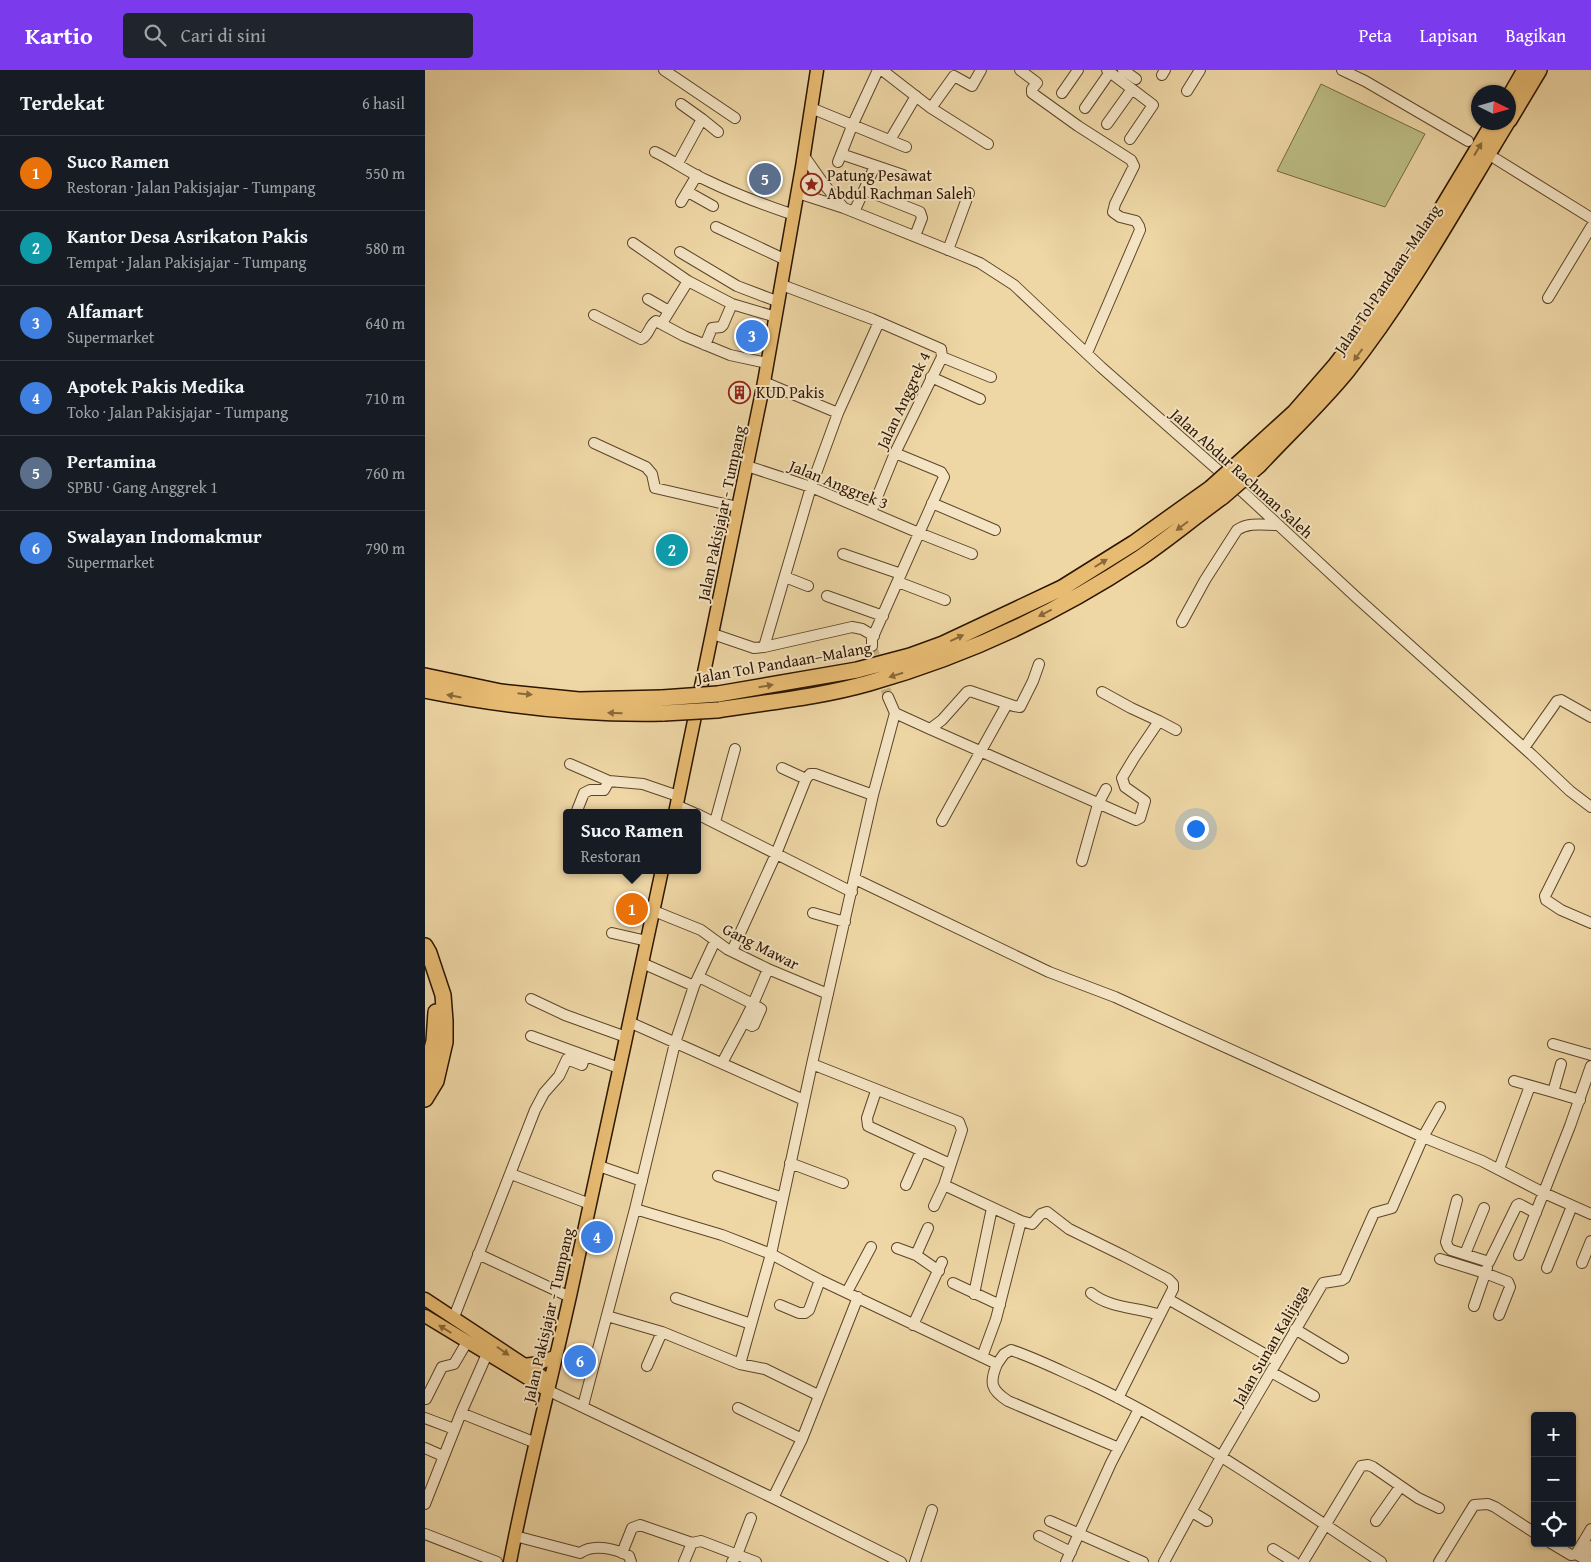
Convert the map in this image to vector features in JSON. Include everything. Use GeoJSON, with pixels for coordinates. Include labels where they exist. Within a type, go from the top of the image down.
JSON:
{"type":"FeatureCollection","features":[{"type":"Feature","properties":{"kind":"highway"},"geometry":{"type":"LineString","coordinates":[[1516,86],[1525,70]]}},
{"type":"Feature","properties":{"kind":"highway","name":"Jalan Tol Pandaan–Malang"},"geometry":{"type":"LineString","coordinates":[[1516,108],[1539,70]]}},
{"type":"Feature","properties":{"kind":"highway","name":"Jalan Tol Pandaan–Malang"},"geometry":{"type":"LineString","coordinates":[[1255,459],[1335,366],[1377,311],[1426,235],[1489,130]]}},
{"type":"Feature","properties":{"kind":"highway","name":"Jalan Tol Pandaan–Malang"},"geometry":{"type":"LineString","coordinates":[[425,676],[501,692],[717,710],[815,695],[869,684],[934,662],[998,637],[1067,602],[1140,558],[1255,459],[1346,372],[1382,322],[1437,238],[1503,130]]}},
{"type":"Feature","properties":{"kind":"highway","name":"Jalan Tol Pandaan–Malang"},"geometry":{"type":"LineString","coordinates":[[425,690],[527,708],[565,711],[663,706],[718,694],[857,670],[910,656],[943,644],[1062,588],[1216,492]]}},
{"type":"Feature","properties":{"kind":"highway"},"geometry":{"type":"LineString","coordinates":[[425,946],[443,995],[445,1021],[445,1042],[436,1081],[425,1099]]}},
{"type":"Feature","properties":{"kind":"highway"},"geometry":{"type":"LineString","coordinates":[[425,968],[435,998],[437,1019],[434,1041],[425,1077]]}},
{"type":"Feature","properties":{"kind":"main road","name":"Jalan Pakisjajar - Tumpang"},"geometry":{"type":"LineString","coordinates":[[677,804],[764,382],[794,215],[817,70]]}},
{"type":"Feature","properties":{"kind":"main road","name":"Jalan Pakisjajar - Tumpang"},"geometry":{"type":"LineString","coordinates":[[510,1562],[548,1386],[599,1166],[661,874]]}},
{"type":"Feature","properties":{"kind":"main road"},"geometry":{"type":"LineString","coordinates":[[425,1299],[523,1365],[548,1386]]}},
{"type":"Feature","properties":{"kind":"main road"},"geometry":{"type":"LineString","coordinates":[[425,1316],[487,1354],[548,1386]]}},
{"type":"Feature","properties":{"kind":"main road"},"geometry":{"type":"LineString","coordinates":[[523,1365],[540,1363],[555,1356]]}},
{"type":"Feature","properties":{"kind":"street"},"geometry":{"type":"LineString","coordinates":[[664,70],[735,118]]}},
{"type":"Feature","properties":{"kind":"street"},"geometry":{"type":"LineString","coordinates":[[903,174],[840,158],[852,126],[880,70],[931,108],[988,144]]}},
{"type":"Feature","properties":{"kind":"street"},"geometry":{"type":"LineString","coordinates":[[931,108],[953,76],[972,86],[981,70]]}},
{"type":"Feature","properties":{"kind":"street"},"geometry":{"type":"LineString","coordinates":[[1020,70],[1037,83],[1031,90],[1032,93],[1078,126],[1131,160],[1134,166],[1115,204],[1113,212],[1120,217],[1136,221],[1140,230],[1087,353]]}},
{"type":"Feature","properties":{"kind":"street"},"geometry":{"type":"LineString","coordinates":[[1062,93],[1078,70]]}},
{"type":"Feature","properties":{"kind":"street"},"geometry":{"type":"LineString","coordinates":[[1123,70],[1153,105],[1130,138]]}},
{"type":"Feature","properties":{"kind":"street"},"geometry":{"type":"LineString","coordinates":[[1187,91],[1201,70]]}},
{"type":"Feature","properties":{"kind":"street"},"geometry":{"type":"LineString","coordinates":[[1342,70],[1365,81],[1468,141]]}},
{"type":"Feature","properties":{"kind":"street"},"geometry":{"type":"LineString","coordinates":[[1085,108],[1108,71],[1134,84]]}},
{"type":"Feature","properties":{"kind":"street"},"geometry":{"type":"LineString","coordinates":[[1107,124],[1134,84]]}},
{"type":"Feature","properties":{"kind":"street"},"geometry":{"type":"LineString","coordinates":[[890,140],[916,96]]}},
{"type":"Feature","properties":{"kind":"street"},"geometry":{"type":"LineString","coordinates":[[681,104],[718,132]]}},
{"type":"Feature","properties":{"kind":"street"},"geometry":{"type":"LineString","coordinates":[[811,108],[906,147]]}},
{"type":"Feature","properties":{"kind":"street"},"geometry":{"type":"LineString","coordinates":[[678,163],[702,119]]}},
{"type":"Feature","properties":{"kind":"street"},"geometry":{"type":"LineString","coordinates":[[655,152],[678,163],[697,176],[735,194],[794,215]]}},
{"type":"Feature","properties":{"kind":"street","name":"Jalan Abdur Rachman Saleh"},"geometry":{"type":"LineString","coordinates":[[804,156],[844,208]]}},
{"type":"Feature","properties":{"kind":"street"},"geometry":{"type":"LineString","coordinates":[[1496,159],[1591,218]]}},
{"type":"Feature","properties":{"kind":"street"},"geometry":{"type":"LineString","coordinates":[[854,212],[875,166]]}},
{"type":"Feature","properties":{"kind":"street"},"geometry":{"type":"LineString","coordinates":[[681,202],[697,176]]}},
{"type":"Feature","properties":{"kind":"street"},"geometry":{"type":"LineString","coordinates":[[865,190],[922,213],[915,236]]}},
{"type":"Feature","properties":{"kind":"street"},"geometry":{"type":"LineString","coordinates":[[688,192],[713,206]]}},
{"type":"Feature","properties":{"kind":"street","name":"Jalan Abdur Rachman Saleh"},"geometry":{"type":"LineString","coordinates":[[797,193],[844,208],[980,263],[1014,285],[1570,791],[1591,808]]}},
{"type":"Feature","properties":{"kind":"street"},"geometry":{"type":"LineString","coordinates":[[948,250],[969,193]]}},
{"type":"Feature","properties":{"kind":"street"},"geometry":{"type":"LineString","coordinates":[[716,227],[786,260]]}},
{"type":"Feature","properties":{"kind":"street"},"geometry":{"type":"LineString","coordinates":[[1548,298],[1591,227]]}},
{"type":"Feature","properties":{"kind":"street"},"geometry":{"type":"LineString","coordinates":[[635,245],[688,281],[733,304],[776,317]]}},
{"type":"Feature","properties":{"kind":"street"},"geometry":{"type":"LineString","coordinates":[[680,252],[737,286],[779,302]]}},
{"type":"Feature","properties":{"kind":"street"},"geometry":{"type":"LineString","coordinates":[[662,323],[688,281]]}},
{"type":"Feature","properties":{"kind":"street","name":"Jalan Anggrek 4"},"geometry":{"type":"LineString","coordinates":[[782,285],[939,347],[942,352],[942,357],[895,453],[871,512]]}},
{"type":"Feature","properties":{"kind":"street"},"geometry":{"type":"LineString","coordinates":[[648,299],[669,311]]}},
{"type":"Feature","properties":{"kind":"street"},"geometry":{"type":"LineString","coordinates":[[705,345],[712,328],[723,325],[733,304]]}},
{"type":"Feature","properties":{"kind":"street"},"geometry":{"type":"LineString","coordinates":[[596,316],[641,339],[644,338],[655,321],[684,336],[730,355],[767,363]]}},
{"type":"Feature","properties":{"kind":"street"},"geometry":{"type":"LineString","coordinates":[[764,647],[811,488],[838,413],[879,322]]}},
{"type":"Feature","properties":{"kind":"street"},"geometry":{"type":"LineString","coordinates":[[942,357],[991,376]]}},
{"type":"Feature","properties":{"kind":"street"},"geometry":{"type":"LineString","coordinates":[[931,377],[980,398]]}},
{"type":"Feature","properties":{"kind":"street"},"geometry":{"type":"LineString","coordinates":[[764,382],[838,413]]}},
{"type":"Feature","properties":{"kind":"street"},"geometry":{"type":"LineString","coordinates":[[594,443],[646,467],[652,474],[655,488],[738,507]]}},
{"type":"Feature","properties":{"kind":"street"},"geometry":{"type":"LineString","coordinates":[[713,634],[754,648],[851,627],[862,629],[873,641],[943,475],[941,472],[895,453]]}},
{"type":"Feature","properties":{"kind":"street","name":"Jalan Anggrek 3"},"geometry":{"type":"LineString","coordinates":[[747,466],[811,488],[972,554]]}},
{"type":"Feature","properties":{"kind":"street"},"geometry":{"type":"LineString","coordinates":[[932,504],[995,530]]}},
{"type":"Feature","properties":{"kind":"street"},"geometry":{"type":"LineString","coordinates":[[1182,622],[1205,580],[1237,530],[1242,526],[1251,524],[1277,525]]}},
{"type":"Feature","properties":{"kind":"street"},"geometry":{"type":"LineString","coordinates":[[843,554],[945,600]]}},
{"type":"Feature","properties":{"kind":"street"},"geometry":{"type":"LineString","coordinates":[[785,577],[808,586]]}},
{"type":"Feature","properties":{"kind":"street"},"geometry":{"type":"LineString","coordinates":[[827,596],[883,616]]}},
{"type":"Feature","properties":{"kind":"street"},"geometry":{"type":"LineString","coordinates":[[931,729],[970,691],[1020,707],[1039,664]]}},
{"type":"Feature","properties":{"kind":"street"},"geometry":{"type":"LineString","coordinates":[[1102,692],[1176,730]]}},
{"type":"Feature","properties":{"kind":"street"},"geometry":{"type":"LineString","coordinates":[[740,1364],[771,1254],[873,795],[895,713],[888,697]]}},
{"type":"Feature","properties":{"kind":"street"},"geometry":{"type":"LineString","coordinates":[[1524,748],[1557,701],[1561,700],[1591,717]]}},
{"type":"Feature","properties":{"kind":"street"},"geometry":{"type":"LineString","coordinates":[[942,822],[1007,704]]}},
{"type":"Feature","properties":{"kind":"street"},"geometry":{"type":"LineString","coordinates":[[895,713],[1133,820],[1140,818],[1145,801],[1125,787],[1122,778],[1159,721]]}},
{"type":"Feature","properties":{"kind":"street"},"geometry":{"type":"LineString","coordinates":[[715,822],[735,749]]}},
{"type":"Feature","properties":{"kind":"street"},"geometry":{"type":"LineString","coordinates":[[570,764],[609,782],[635,783],[677,804]]}},
{"type":"Feature","properties":{"kind":"street"},"geometry":{"type":"LineString","coordinates":[[782,768],[806,779]]}},
{"type":"Feature","properties":{"kind":"street"},"geometry":{"type":"LineString","coordinates":[[732,951],[776,854],[806,779],[810,774],[815,774],[873,795]]}},
{"type":"Feature","properties":{"kind":"street"},"geometry":{"type":"LineString","coordinates":[[577,809],[584,793],[590,790],[604,790],[609,782]]}},
{"type":"Feature","properties":{"kind":"street"},"geometry":{"type":"LineString","coordinates":[[1082,861],[1098,804],[1106,789]]}},
{"type":"Feature","properties":{"kind":"street"},"geometry":{"type":"LineString","coordinates":[[701,815],[852,892]]}},
{"type":"Feature","properties":{"kind":"street"},"geometry":{"type":"LineString","coordinates":[[1569,848],[1545,896],[1546,900],[1561,910],[1589,922],[1591,911]]}},
{"type":"Feature","properties":{"kind":"street"},"geometry":{"type":"LineString","coordinates":[[855,879],[1049,972],[1115,997],[1423,1137],[1499,1169],[1544,1193],[1591,1213]]}},
{"type":"Feature","properties":{"kind":"street","name":"Gang Mawar"},"geometry":{"type":"LineString","coordinates":[[653,911],[701,930],[732,951],[768,969],[828,994]]}},
{"type":"Feature","properties":{"kind":"street"},"geometry":{"type":"LineString","coordinates":[[813,913],[845,922]]}},
{"type":"Feature","properties":{"kind":"street"},"geometry":{"type":"LineString","coordinates":[[612,933],[647,941]]}},
{"type":"Feature","properties":{"kind":"street"},"geometry":{"type":"LineString","coordinates":[[583,1406],[635,1209],[675,1043],[696,981],[715,941]]}},
{"type":"Feature","properties":{"kind":"street"},"geometry":{"type":"LineString","coordinates":[[642,963],[696,981],[761,1009],[754,1025],[752,1026],[744,1022],[722,1064]]}},
{"type":"Feature","properties":{"kind":"street"},"geometry":{"type":"LineString","coordinates":[[753,1004],[768,969]]}},
{"type":"Feature","properties":{"kind":"street"},"geometry":{"type":"LineString","coordinates":[[531,999],[626,1037]]}},
{"type":"Feature","properties":{"kind":"street"},"geometry":{"type":"LineString","coordinates":[[629,1022],[804,1100]]}},
{"type":"Feature","properties":{"kind":"street"},"geometry":{"type":"LineString","coordinates":[[531,1036],[619,1068]]}},
{"type":"Feature","properties":{"kind":"street"},"geometry":{"type":"LineString","coordinates":[[1553,1044],[1591,1055]]}},
{"type":"Feature","properties":{"kind":"street"},"geometry":{"type":"LineString","coordinates":[[454,1317],[535,1110],[544,1093],[559,1076],[567,1059],[581,1065],[585,1056]]}},
{"type":"Feature","properties":{"kind":"street"},"geometry":{"type":"LineString","coordinates":[[812,1064],[959,1122],[962,1130],[944,1185],[934,1206]]}},
{"type":"Feature","properties":{"kind":"street"},"geometry":{"type":"LineString","coordinates":[[1553,1092],[1561,1064]]}},
{"type":"Feature","properties":{"kind":"street"},"geometry":{"type":"LineString","coordinates":[[1519,1255],[1537,1213],[1591,1066]]}},
{"type":"Feature","properties":{"kind":"street"},"geometry":{"type":"LineString","coordinates":[[1514,1081],[1580,1100]]}},
{"type":"Feature","properties":{"kind":"street"},"geometry":{"type":"LineString","coordinates":[[1499,1169],[1530,1086]]}},
{"type":"Feature","properties":{"kind":"street"},"geometry":{"type":"LineString","coordinates":[[877,1091],[867,1118],[868,1126],[950,1164]]}},
{"type":"Feature","properties":{"kind":"street"},"geometry":{"type":"LineString","coordinates":[[1423,1137],[1441,1107]]}},
{"type":"Feature","properties":{"kind":"street","name":"Jalan Sunan Kalijaga"},"geometry":{"type":"LineString","coordinates":[[1164,1562],[1221,1457],[1323,1283],[1345,1278],[1374,1213],[1392,1208],[1423,1137]]}},
{"type":"Feature","properties":{"kind":"street"},"geometry":{"type":"LineString","coordinates":[[906,1185],[921,1151]]}},
{"type":"Feature","properties":{"kind":"street"},"geometry":{"type":"LineString","coordinates":[[790,1164],[843,1183]]}},
{"type":"Feature","properties":{"kind":"street"},"geometry":{"type":"LineString","coordinates":[[599,1166],[642,1181]]}},
{"type":"Feature","properties":{"kind":"street"},"geometry":{"type":"LineString","coordinates":[[511,1174],[590,1204]]}},
{"type":"Feature","properties":{"kind":"street"},"geometry":{"type":"LineString","coordinates":[[718,1176],[783,1198]]}},
{"type":"Feature","properties":{"kind":"street"},"geometry":{"type":"LineString","coordinates":[[944,1185],[1021,1221],[1032,1224],[1041,1214],[1047,1212],[1069,1230],[1124,1256],[1167,1279],[1174,1286],[1119,1398]]}},
{"type":"Feature","properties":{"kind":"street"},"geometry":{"type":"LineString","coordinates":[[1457,1200],[1446,1242],[1447,1247],[1489,1262]]}},
{"type":"Feature","properties":{"kind":"street"},"geometry":{"type":"LineString","coordinates":[[1474,1306],[1489,1262],[1517,1205],[1519,1204],[1537,1213]]}},
{"type":"Feature","properties":{"kind":"street"},"geometry":{"type":"LineString","coordinates":[[1547,1268],[1572,1206]]}},
{"type":"Feature","properties":{"kind":"street"},"geometry":{"type":"LineString","coordinates":[[974,1294],[992,1208]]}},
{"type":"Feature","properties":{"kind":"street"},"geometry":{"type":"LineString","coordinates":[[1465,1254],[1484,1208]]}},
{"type":"Feature","properties":{"kind":"street"},"geometry":{"type":"LineString","coordinates":[[635,1209],[722,1235],[771,1254],[820,1280],[997,1364]]}},
{"type":"Feature","properties":{"kind":"street"},"geometry":{"type":"LineString","coordinates":[[982,1358],[1000,1305],[1021,1221]]}},
{"type":"Feature","properties":{"kind":"street"},"geometry":{"type":"LineString","coordinates":[[916,1255],[927,1228]]}},
{"type":"Feature","properties":{"kind":"street"},"geometry":{"type":"LineString","coordinates":[[1582,1263],[1591,1241]]}},
{"type":"Feature","properties":{"kind":"street"},"geometry":{"type":"LineString","coordinates":[[847,1292],[871,1247]]}},
{"type":"Feature","properties":{"kind":"street"},"geometry":{"type":"LineString","coordinates":[[897,1248],[941,1266],[913,1325]]}},
{"type":"Feature","properties":{"kind":"street"},"geometry":{"type":"LineString","coordinates":[[478,1254],[569,1297]]}},
{"type":"Feature","properties":{"kind":"street"},"geometry":{"type":"LineString","coordinates":[[1440,1259],[1485,1273],[1509,1284],[1510,1287],[1499,1316]]}},
{"type":"Feature","properties":{"kind":"street"},"geometry":{"type":"LineString","coordinates":[[780,1305],[799,1313],[805,1313],[809,1310],[820,1280]]}},
{"type":"Feature","properties":{"kind":"street"},"geometry":{"type":"LineString","coordinates":[[953,1284],[1000,1305]]}},
{"type":"Feature","properties":{"kind":"street"},"geometry":{"type":"LineString","coordinates":[[1091,1293],[1104,1302],[1135,1310],[1146,1310],[1160,1315]]}},
{"type":"Feature","properties":{"kind":"street"},"geometry":{"type":"LineString","coordinates":[[773,1498],[802,1439],[858,1297]]}},
{"type":"Feature","properties":{"kind":"street"},"geometry":{"type":"LineString","coordinates":[[676,1298],[751,1324]]}},
{"type":"Feature","properties":{"kind":"street"},"geometry":{"type":"LineString","coordinates":[[1168,1299],[1277,1361]]}},
{"type":"Feature","properties":{"kind":"street"},"geometry":{"type":"LineString","coordinates":[[607,1316],[662,1332],[740,1364],[765,1369],[819,1395]]}},
{"type":"Feature","properties":{"kind":"street"},"geometry":{"type":"LineString","coordinates":[[1295,1330],[1343,1358]]}},
{"type":"Feature","properties":{"kind":"street"},"geometry":{"type":"LineString","coordinates":[[647,1366],[662,1332]]}},
{"type":"Feature","properties":{"kind":"street"},"geometry":{"type":"LineString","coordinates":[[426,1399],[442,1367],[454,1364],[467,1342]]}},
{"type":"Feature","properties":{"kind":"street"},"geometry":{"type":"LineString","coordinates":[[1119,1448],[1008,1401],[997,1393],[993,1383],[993,1375],[997,1364],[1011,1350],[1038,1360],[1119,1398],[1221,1457],[1381,1562]]}},
{"type":"Feature","properties":{"kind":"street"},"geometry":{"type":"LineString","coordinates":[[425,1504],[461,1412],[487,1354]]}},
{"type":"Feature","properties":{"kind":"street"},"geometry":{"type":"LineString","coordinates":[[1271,1372],[1314,1396]]}},
{"type":"Feature","properties":{"kind":"street"},"geometry":{"type":"LineString","coordinates":[[548,1386],[583,1406],[901,1562]]}},
{"type":"Feature","properties":{"kind":"street"},"geometry":{"type":"LineString","coordinates":[[738,1408],[802,1439]]}},
{"type":"Feature","properties":{"kind":"street"},"geometry":{"type":"LineString","coordinates":[[1066,1562],[1139,1409]]}},
{"type":"Feature","properties":{"kind":"street"},"geometry":{"type":"LineString","coordinates":[[461,1412],[536,1443]]}},
{"type":"Feature","properties":{"kind":"street"},"geometry":{"type":"LineString","coordinates":[[425,1418],[454,1429]]}},
{"type":"Feature","properties":{"kind":"street"},"geometry":{"type":"LineString","coordinates":[[425,1448],[443,1456]]}},
{"type":"Feature","properties":{"kind":"street"},"geometry":{"type":"LineString","coordinates":[[1303,1562],[1361,1466],[1368,1465],[1373,1467],[1400,1487],[1439,1508]]}},
{"type":"Feature","properties":{"kind":"street"},"geometry":{"type":"LineString","coordinates":[[1376,1521],[1400,1487]]}},
{"type":"Feature","properties":{"kind":"street"},"geometry":{"type":"LineString","coordinates":[[1439,1562],[1474,1505],[1488,1504],[1495,1507],[1531,1530]]}},
{"type":"Feature","properties":{"kind":"street"},"geometry":{"type":"LineString","coordinates":[[915,1562],[932,1510]]}},
{"type":"Feature","properties":{"kind":"street"},"geometry":{"type":"LineString","coordinates":[[1191,1512],[1207,1521]]}},
{"type":"Feature","properties":{"kind":"street"},"geometry":{"type":"LineString","coordinates":[[735,1558],[751,1518]]}},
{"type":"Feature","properties":{"kind":"street"},"geometry":{"type":"LineString","coordinates":[[1050,1520],[1143,1562]]}},
{"type":"Feature","properties":{"kind":"street"},"geometry":{"type":"LineString","coordinates":[[622,1553],[632,1528],[644,1526],[692,1543],[701,1541],[735,1558],[756,1562]]}},
{"type":"Feature","properties":{"kind":"street"},"geometry":{"type":"LineString","coordinates":[[1583,1558],[1591,1529]]}},
{"type":"Feature","properties":{"kind":"street"},"geometry":{"type":"LineString","coordinates":[[425,1534],[497,1562]]}},
{"type":"Feature","properties":{"kind":"street"},"geometry":{"type":"LineString","coordinates":[[515,1536],[579,1557],[585,1550],[595,1548],[611,1549],[629,1556],[631,1562]]}},
{"type":"Feature","properties":{"kind":"street"},"geometry":{"type":"LineString","coordinates":[[1039,1536],[1071,1552]]}},
{"type":"Feature","properties":{"kind":"street"},"geometry":{"type":"LineString","coordinates":[[684,1562],[692,1543]]}},
{"type":"Feature","properties":{"kind":"street"},"geometry":{"type":"LineString","coordinates":[[1583,1558],[1591,1546]]}},
{"type":"Feature","properties":{"kind":"street"},"geometry":{"type":"LineString","coordinates":[[1558,1547],[1571,1555],[1583,1558]]}},
{"type":"Feature","properties":{"kind":"street"},"geometry":{"type":"LineString","coordinates":[[1273,1549],[1294,1562]]}},
{"type":"Feature","properties":{"kind":"green space"},"geometry":{"type":"Polygon","coordinates":[[[1321,84],[1425,134],[1385,207],[1277,171],[1321,84]]]}},
{"type":"Feature","properties":{"kind":"tunnel"},"geometry":{"type":"LineString","coordinates":[[872,646],[888,697]]}},
{"type":"Feature","properties":{"kind":"place","name":"Pertamina"},"geometry":{"type":"Point","coordinates":[765,179]}},
{"type":"Feature","properties":{"kind":"place","name":"Patung Pesawat Abdul Rachman Saleh"},"geometry":{"type":"Point","coordinates":[811,184]}},
{"type":"Feature","properties":{"kind":"place","name":"Alfamart"},"geometry":{"type":"Point","coordinates":[752,336]}},
{"type":"Feature","properties":{"kind":"place","name":"KUD Pakis"},"geometry":{"type":"Point","coordinates":[740,392]}},
{"type":"Feature","properties":{"kind":"place","name":"Kantor Desa Asrikaton Pakis"},"geometry":{"type":"Point","coordinates":[672,550]}},
{"type":"Feature","properties":{"kind":"place","name":"Suco Ramen"},"geometry":{"type":"Point","coordinates":[632,909]}},
{"type":"Feature","properties":{"kind":"place","name":"Apotek Pakis Medika"},"geometry":{"type":"Point","coordinates":[597,1237]}},
{"type":"Feature","properties":{"kind":"place","name":"Swalayan Indomakmur"},"geometry":{"type":"Point","coordinates":[580,1361]}}]}
